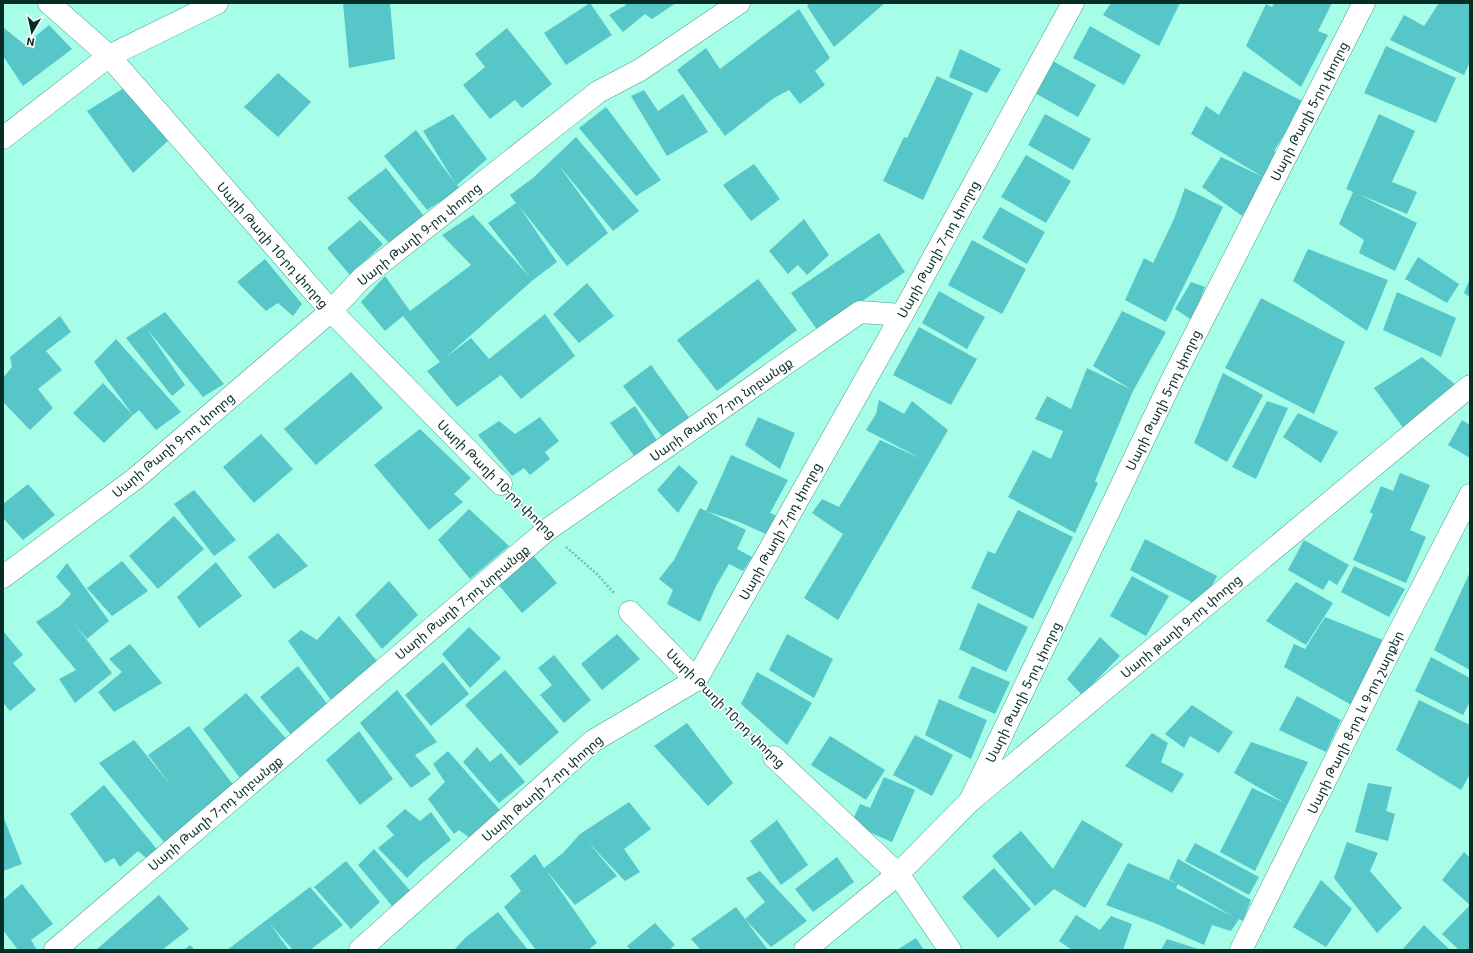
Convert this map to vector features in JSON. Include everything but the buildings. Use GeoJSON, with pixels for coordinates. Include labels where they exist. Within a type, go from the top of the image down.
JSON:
{"type":"FeatureCollection","features":[{"type":"Feature","properties":{"kind":"street","name":"Սարի Թաղի 10-րդ փողոց"},"geometry":{"type":"LineString","coordinates":[[49,3],[109,56],[331,311],[501,484]]}},
{"type":"Feature","properties":{"kind":"street"},"geometry":{"type":"LineString","coordinates":[[3,138],[109,56],[217,3]]}},
{"type":"Feature","properties":{"kind":"street","name":"Սարի Թաղի 9-րդ փողոց"},"geometry":{"type":"LineString","coordinates":[[3,577],[136,478],[331,311],[362,278],[598,92],[640,70],[739,3]]}},
{"type":"Feature","properties":{"kind":"street","name":"Սարի Թաղի 7-րդ փողոց"},"geometry":{"type":"LineString","coordinates":[[360,950],[593,741],[696,680],[902,315],[1073,3]]}},
{"type":"Feature","properties":{"kind":"street","name":"Սարի Թաղի 5-րդ փողոց"},"geometry":{"type":"LineString","coordinates":[[970,801],[1172,380],[1364,3]]}},
{"type":"Feature","properties":{"kind":"street","name":"Սարի Թաղի 7-րդ նրբանցք"},"geometry":{"type":"LineString","coordinates":[[54,950],[547,530],[860,312],[902,315]]}},
{"type":"Feature","properties":{"kind":"street","name":"Սարի թաղի 9-րդ փողոց"},"geometry":{"type":"LineString","coordinates":[[898,874],[970,801],[1470,386]]}},
{"type":"Feature","properties":{"kind":"street","name":"Սարի Թաղի 8-րդ և 9-րդ շարքեր"},"geometry":{"type":"LineString","coordinates":[[1241,950],[1392,646],[1470,495]]}},
{"type":"Feature","properties":{"kind":"street","name":"Սարի Թաղի 10-րդ փողոց"},"geometry":{"type":"LineString","coordinates":[[630,612],[696,680]]}},
{"type":"Feature","properties":{"kind":"street","name":"Սարի Թաղի 10-րդ փողոց"},"geometry":{"type":"LineString","coordinates":[[774,757],[898,874],[950,950]]}},
{"type":"Feature","properties":{"kind":"street"},"geometry":{"type":"LineString","coordinates":[[805,950],[898,874]]}},
{"type":"Feature","properties":{"kind":"path","name":"Սարի Թաղի 10-րդ փողոց"},"geometry":{"type":"LineString","coordinates":[[501,484],[547,530],[597,574],[630,612]]}},
{"type":"Feature","properties":{"kind":"path","name":"Սարի Թաղի 10-րդ փողոց"},"geometry":{"type":"LineString","coordinates":[[696,680],[774,757]]}}]}
